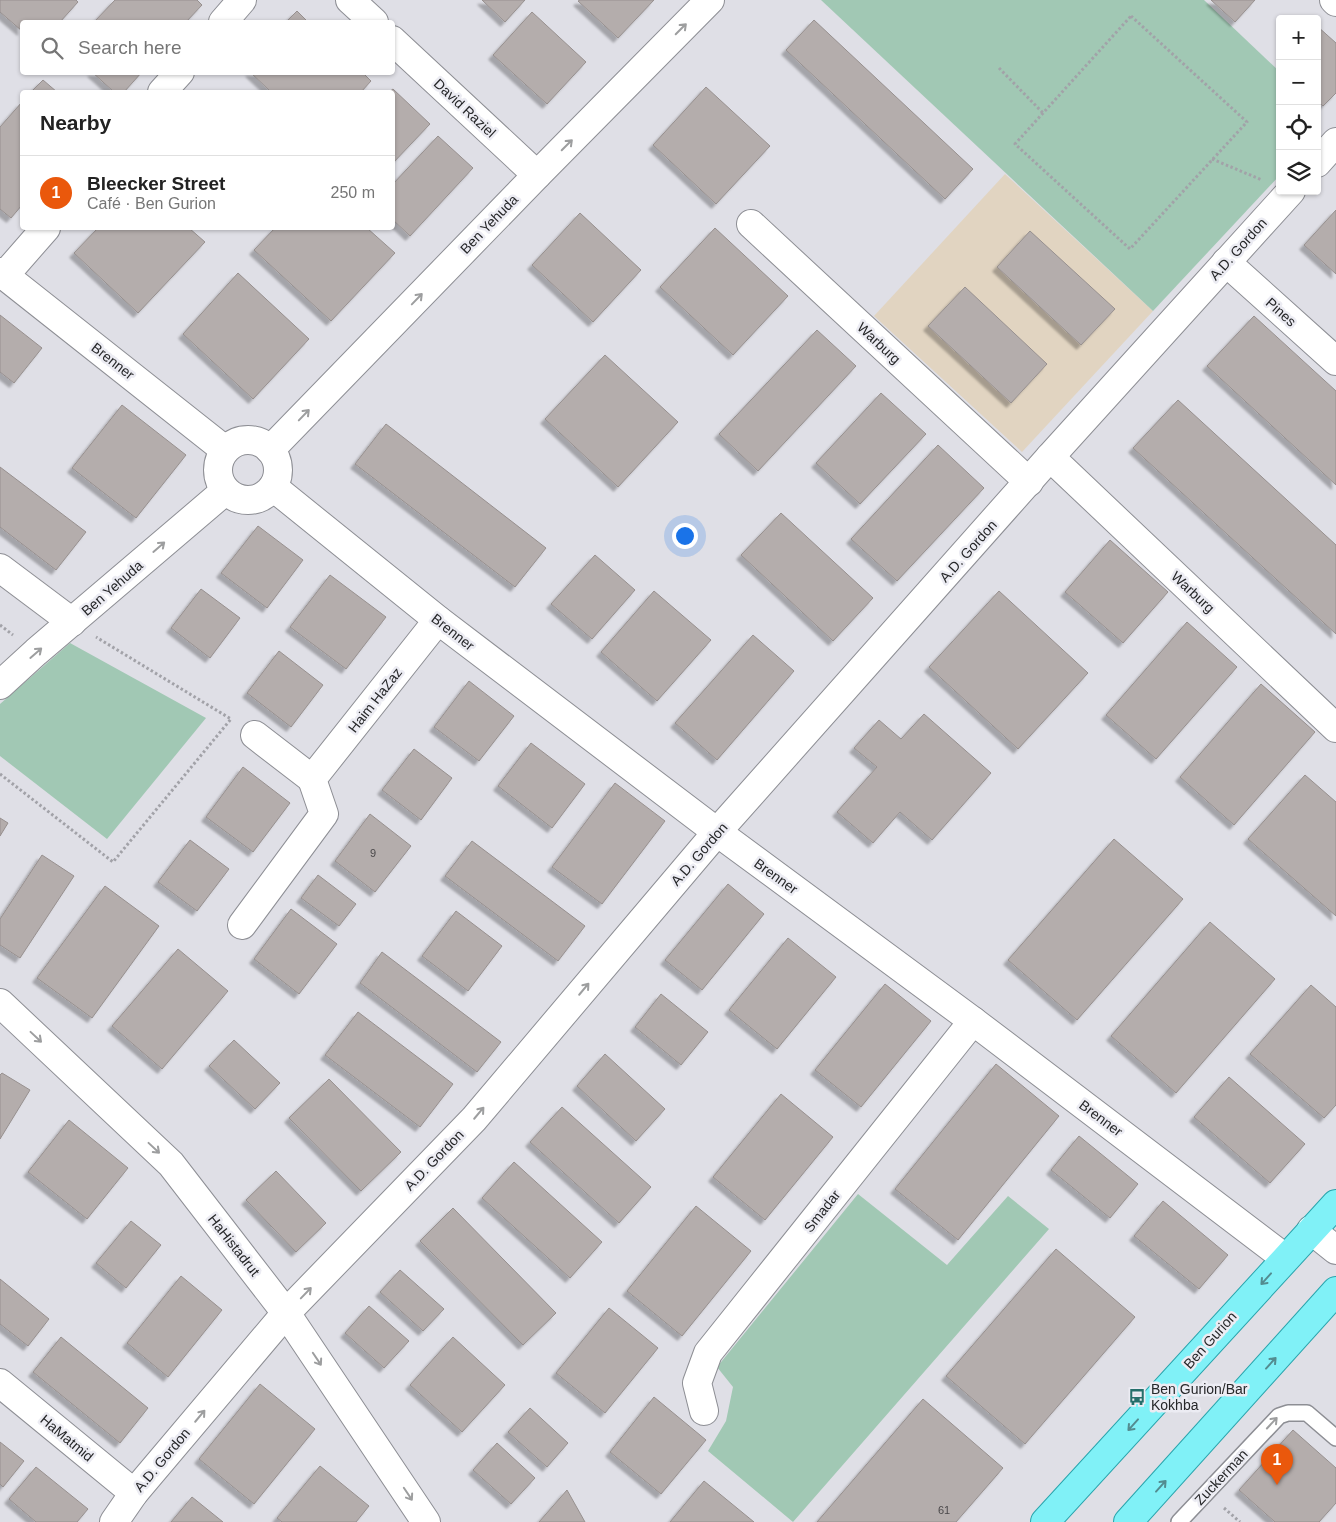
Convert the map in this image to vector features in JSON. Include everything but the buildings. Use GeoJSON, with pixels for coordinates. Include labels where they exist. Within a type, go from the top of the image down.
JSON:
{"type":"FeatureCollection","features":[{"type":"Feature","properties":{"kind":"main road","name":"Ben Gurion"},"geometry":{"type":"LineString","coordinates":[[1044,1522],[1336,1204]]}},
{"type":"Feature","properties":{"kind":"main road"},"geometry":{"type":"LineString","coordinates":[[1128,1522],[1336,1291]]}},
{"type":"Feature","properties":{"kind":"main road"},"geometry":{"type":"LineString","coordinates":[[1294,1338],[1336,1316]]}},
{"type":"Feature","properties":{"kind":"street"},"geometry":{"type":"LineString","coordinates":[[225,20],[242,0]]}},
{"type":"Feature","properties":{"kind":"street"},"geometry":{"type":"LineString","coordinates":[[350,0],[372,20]]}},
{"type":"Feature","properties":{"kind":"street","name":"Ben Yehuda"},"geometry":{"type":"LineString","coordinates":[[270,450],[710,0]]}},
{"type":"Feature","properties":{"kind":"street","name":"David Raziel"},"geometry":{"type":"LineString","coordinates":[[395,43],[537,175]]}},
{"type":"Feature","properties":{"kind":"street"},"geometry":{"type":"LineString","coordinates":[[164,90],[177,75]]}},
{"type":"Feature","properties":{"kind":"street"},"geometry":{"type":"LineString","coordinates":[[1321,158],[1336,142]]}},
{"type":"Feature","properties":{"kind":"street","name":"A.D. Gordon"},"geometry":{"type":"LineString","coordinates":[[114,1522],[134,1493],[286,1313],[474,1119],[717,832],[1050,457],[1287,195]]}},
{"type":"Feature","properties":{"kind":"street","name":"Warburg"},"geometry":{"type":"LineString","coordinates":[[751,224],[1029,482]]}},
{"type":"Feature","properties":{"kind":"street"},"geometry":{"type":"LineString","coordinates":[[2,274],[44,230]]}},
{"type":"Feature","properties":{"kind":"street","name":"Pines"},"geometry":{"type":"LineString","coordinates":[[1226,262],[1336,361]]}},
{"type":"Feature","properties":{"kind":"street","name":"Brenner"},"geometry":{"type":"LineString","coordinates":[[2,274],[226,450]]}},
{"type":"Feature","properties":{"kind":"street"},"geometry":{"type":"LineString","coordinates":[[238,441],[258,441],[270,450],[278,463],[278,473],[272,487],[262,497],[243,500],[233,497],[225,490],[217,472],[218,462],[222,453],[229,445],[238,441]]}},
{"type":"Feature","properties":{"kind":"street","name":"Warburg"},"geometry":{"type":"LineString","coordinates":[[1050,457],[1336,728]]}},
{"type":"Feature","properties":{"kind":"street","name":"Brenner"},"geometry":{"type":"LineString","coordinates":[[272,487],[438,620],[717,832],[973,1020],[1285,1258]]}},
{"type":"Feature","properties":{"kind":"street","name":"Ben Yehuda"},"geometry":{"type":"LineString","coordinates":[[0,685],[225,490]]}},
{"type":"Feature","properties":{"kind":"street"},"geometry":{"type":"LineString","coordinates":[[0,568],[72,622]]}},
{"type":"Feature","properties":{"kind":"street","name":"Haim HaZaz"},"geometry":{"type":"LineString","coordinates":[[312,779],[438,620]]}},
{"type":"Feature","properties":{"kind":"street"},"geometry":{"type":"LineString","coordinates":[[242,924],[324,814],[312,779],[255,735]]}},
{"type":"Feature","properties":{"kind":"street","name":"HaHistadrut"},"geometry":{"type":"LineString","coordinates":[[0,1004],[171,1164],[286,1313],[426,1522]]}},
{"type":"Feature","properties":{"kind":"street","name":"Smadar"},"geometry":{"type":"LineString","coordinates":[[704,1411],[697,1383],[708,1354],[973,1020]]}},
{"type":"Feature","properties":{"kind":"street"},"geometry":{"type":"LineString","coordinates":[[1311,1230],[1336,1250]]}},
{"type":"Feature","properties":{"kind":"street","name":"HaMatmid"},"geometry":{"type":"LineString","coordinates":[[0,1382],[134,1493]]}},
{"type":"Feature","properties":{"kind":"lane","name":"Zuckerman"},"geometry":{"type":"LineString","coordinates":[[1179,1522],[1279,1416],[1288,1413],[1307,1413],[1336,1438]]}},
{"type":"Feature","properties":{"kind":"path"},"geometry":{"type":"LineString","coordinates":[[1132,16],[1247,122],[1212,160],[1130,249],[1015,144],[1132,16]]}},
{"type":"Feature","properties":{"kind":"path"},"geometry":{"type":"LineString","coordinates":[[999,68],[1043,113]]}},
{"type":"Feature","properties":{"kind":"path"},"geometry":{"type":"LineString","coordinates":[[1212,160],[1258,178],[1276,188]]}},
{"type":"Feature","properties":{"kind":"path"},"geometry":{"type":"LineString","coordinates":[[0,774],[112,862],[231,719],[72,622]]}},
{"type":"Feature","properties":{"kind":"shaded area"},"geometry":{"type":"Polygon","coordinates":[[[1005,174],[1153,311],[1022,452],[874,316],[1005,174]]]}},
{"type":"Feature","properties":{"kind":"green space"},"geometry":{"type":"Polygon","coordinates":[[[821,0],[1204,0],[1276,68],[1276,179],[1153,311],[821,0]]]}},
{"type":"Feature","properties":{"kind":"green space"},"geometry":{"type":"Polygon","coordinates":[[[70,643],[206,718],[107,839],[0,756],[0,704],[70,643]]]}},
{"type":"Feature","properties":{"kind":"green space"},"geometry":{"type":"Polygon","coordinates":[[[858,1194],[947,1265],[1008,1196],[1049,1229],[793,1522],[708,1451],[726,1421],[733,1387],[717,1367],[858,1194]]]}},
{"type":"Feature","properties":{"kind":"place","name":"Ben Gurion/Bar Kokhba"},"geometry":{"type":"Point","coordinates":[1137,1397]}},
{"type":"Feature","properties":{"kind":"place","name":"Bleecker Street"},"geometry":{"type":"Point","coordinates":[1277,1485]}}]}
